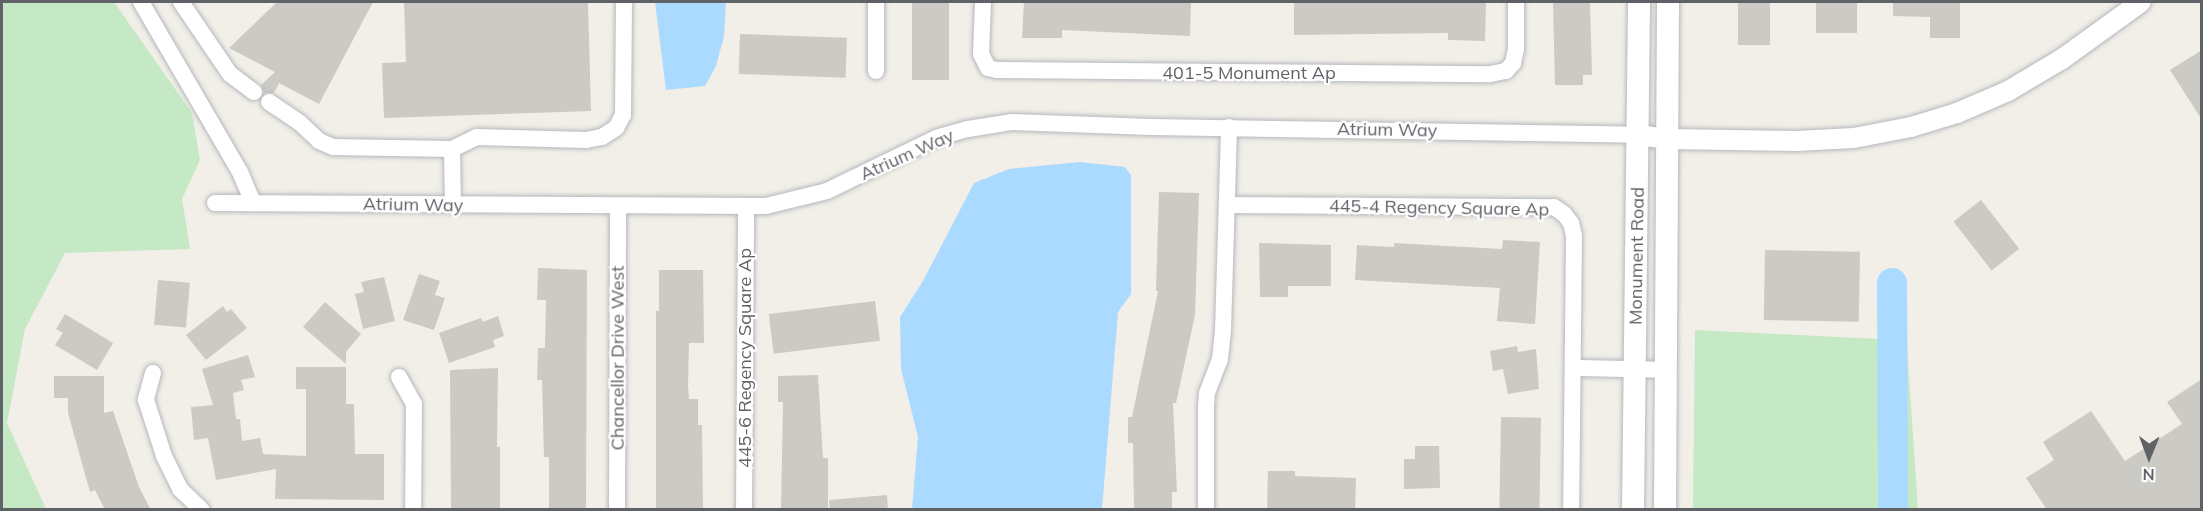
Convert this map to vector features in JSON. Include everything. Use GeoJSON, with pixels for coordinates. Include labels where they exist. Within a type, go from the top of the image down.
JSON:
{"type":"FeatureCollection","features":[{"type":"Feature","properties":{"kind":"main road","name":"Monument Road"},"geometry":{"type":"LineString","coordinates":[[1633,510],[1639,2]]}},
{"type":"Feature","properties":{"kind":"main road","name":"Monument Road"},"geometry":{"type":"LineString","coordinates":[[1665,510],[1668,2]]}},
{"type":"Feature","properties":{"kind":"street"},"geometry":{"type":"LineString","coordinates":[[141,2],[240,172],[253,203]]}},
{"type":"Feature","properties":{"kind":"street"},"geometry":{"type":"LineString","coordinates":[[181,2],[230,74],[254,92]]}},
{"type":"Feature","properties":{"kind":"street"},"geometry":{"type":"LineString","coordinates":[[269,102],[300,123],[319,141],[333,147],[452,149],[477,137],[586,140],[602,137],[616,128],[623,115],[624,2]]}},
{"type":"Feature","properties":{"kind":"street"},"geometry":{"type":"LineString","coordinates":[[876,2],[876,71]]}},
{"type":"Feature","properties":{"kind":"street","name":"401-5 Monument Ap"},"geometry":{"type":"LineString","coordinates":[[982,2],[981,54],[988,68],[998,70],[1490,74],[1506,71],[1513,63],[1516,49],[1516,2]]}},
{"type":"Feature","properties":{"kind":"street"},"geometry":{"type":"LineString","coordinates":[[1639,135],[1667,140],[1830,140],[1879,135],[1911,127],[1957,113],[2008,91],[2062,58],[2140,2]]}},
{"type":"Feature","properties":{"kind":"street","name":"Atrium Way"},"geometry":{"type":"LineString","coordinates":[[214,203],[746,207],[791,201],[826,191],[936,138],[968,129],[1033,122],[1639,135]]}},
{"type":"Feature","properties":{"kind":"street"},"geometry":{"type":"LineString","coordinates":[[1206,510],[1207,393],[1220,359],[1223,331],[1229,127]]}},
{"type":"Feature","properties":{"kind":"street"},"geometry":{"type":"LineString","coordinates":[[452,149],[453,205]]}},
{"type":"Feature","properties":{"kind":"street","name":"445-4 Regency Square Ap"},"geometry":{"type":"LineString","coordinates":[[1227,206],[1554,207],[1571,223],[1574,236],[1571,510]]}},
{"type":"Feature","properties":{"kind":"street","name":"Chancellor Drive West"},"geometry":{"type":"LineString","coordinates":[[617,510],[618,207]]}},
{"type":"Feature","properties":{"kind":"street","name":"445-6 Regency Square Ap"},"geometry":{"type":"LineString","coordinates":[[744,510],[746,207]]}},
{"type":"Feature","properties":{"kind":"street"},"geometry":{"type":"LineString","coordinates":[[1574,368],[1666,370]]}},
{"type":"Feature","properties":{"kind":"street"},"geometry":{"type":"LineString","coordinates":[[153,373],[146,400],[164,456],[180,489],[202,510]]}},
{"type":"Feature","properties":{"kind":"street"},"geometry":{"type":"LineString","coordinates":[[399,377],[414,404],[413,510]]}},
{"type":"Feature","properties":{"kind":"green space"},"geometry":{"type":"Polygon","coordinates":[[[2,2],[114,2],[192,113],[200,160],[182,199],[190,249],[65,253],[25,329],[7,423],[46,509],[2,509],[2,2]]]}},
{"type":"Feature","properties":{"kind":"green space"},"geometry":{"type":"Polygon","coordinates":[[[1695,330],[1900,340],[1907,347],[1918,509],[1693,509],[1695,330]]]}},
{"type":"Feature","properties":{"kind":"water"},"geometry":{"type":"Polygon","coordinates":[[[655,2],[726,2],[724,36],[716,66],[705,86],[666,90],[655,2]]]}},
{"type":"Feature","properties":{"kind":"water"},"geometry":{"type":"Polygon","coordinates":[[[1080,162],[1125,167],[1131,175],[1131,294],[1118,312],[1102,509],[912,509],[918,437],[901,369],[900,317],[923,281],[974,183],[1009,169],[1080,162]]]}},
{"type":"Feature","properties":{"kind":"building"},"geometry":{"type":"Polygon","coordinates":[[[277,2],[373,2],[319,104],[279,83],[274,93],[264,93],[261,85],[275,72],[229,48],[277,2]]]}},
{"type":"Feature","properties":{"kind":"building"},"geometry":{"type":"Polygon","coordinates":[[[404,2],[588,2],[591,111],[384,118],[382,63],[406,62],[404,2]]]}},
{"type":"Feature","properties":{"kind":"building"},"geometry":{"type":"Polygon","coordinates":[[[912,2],[949,2],[949,80],[912,80],[912,2]]]}},
{"type":"Feature","properties":{"kind":"building"},"geometry":{"type":"Polygon","coordinates":[[[1024,2],[1191,2],[1190,36],[1062,30],[1062,38],[1022,38],[1024,2]]]}},
{"type":"Feature","properties":{"kind":"building"},"geometry":{"type":"Polygon","coordinates":[[[1294,2],[1486,2],[1485,41],[1448,40],[1448,33],[1294,35],[1294,2]]]}},
{"type":"Feature","properties":{"kind":"building"},"geometry":{"type":"Polygon","coordinates":[[[1553,2],[1590,2],[1592,75],[1583,75],[1583,85],[1555,85],[1553,2]]]}},
{"type":"Feature","properties":{"kind":"building"},"geometry":{"type":"Polygon","coordinates":[[[1738,2],[1770,2],[1770,45],[1738,45],[1738,2]]]}},
{"type":"Feature","properties":{"kind":"building"},"geometry":{"type":"Polygon","coordinates":[[[1816,2],[1857,2],[1857,33],[1816,33],[1816,2]]]}},
{"type":"Feature","properties":{"kind":"building"},"geometry":{"type":"Polygon","coordinates":[[[1893,2],[1960,2],[1960,38],[1930,38],[1930,17],[1893,16],[1893,2]]]}},
{"type":"Feature","properties":{"kind":"building"},"geometry":{"type":"Polygon","coordinates":[[[740,34],[847,38],[846,78],[739,74],[740,34]]]}},
{"type":"Feature","properties":{"kind":"building"},"geometry":{"type":"Polygon","coordinates":[[[2202,50],[2202,120],[2170,70],[2202,50]]]}},
{"type":"Feature","properties":{"kind":"building"},"geometry":{"type":"Polygon","coordinates":[[[1159,192],[1199,193],[1195,315],[1176,403],[1173,403],[1177,492],[1172,492],[1172,510],[1134,510],[1133,443],[1128,443],[1128,417],[1132,417],[1158,291],[1156,291],[1159,192]]]}},
{"type":"Feature","properties":{"kind":"building"},"geometry":{"type":"Polygon","coordinates":[[[1981,200],[2019,249],[1992,270],[1953,222],[1981,200]]]}},
{"type":"Feature","properties":{"kind":"building"},"geometry":{"type":"Polygon","coordinates":[[[1503,240],[1540,242],[1535,324],[1497,321],[1500,288],[1355,280],[1357,245],[1394,247],[1394,243],[1502,249],[1503,240]]]}},
{"type":"Feature","properties":{"kind":"building"},"geometry":{"type":"Polygon","coordinates":[[[1259,243],[1331,245],[1331,286],[1288,286],[1288,297],[1260,297],[1259,243]]]}},
{"type":"Feature","properties":{"kind":"building"},"geometry":{"type":"Polygon","coordinates":[[[1765,250],[1860,252],[1859,322],[1764,320],[1765,250]]]}},
{"type":"Feature","properties":{"kind":"building"},"geometry":{"type":"Polygon","coordinates":[[[538,268],[587,270],[586,510],[549,510],[549,457],[544,457],[542,380],[537,380],[538,348],[545,348],[546,300],[537,300],[538,268]]]}},
{"type":"Feature","properties":{"kind":"building"},"geometry":{"type":"Polygon","coordinates":[[[659,270],[703,270],[704,343],[689,343],[688,386],[689,399],[698,399],[698,425],[702,425],[703,510],[656,510],[656,311],[659,311],[659,270]]]}},
{"type":"Feature","properties":{"kind":"building"},"geometry":{"type":"Polygon","coordinates":[[[419,274],[440,281],[435,295],[445,298],[434,330],[403,320],[419,274]]]}},
{"type":"Feature","properties":{"kind":"building"},"geometry":{"type":"Polygon","coordinates":[[[384,277],[395,321],[363,329],[355,294],[364,292],[361,282],[384,277]]]}},
{"type":"Feature","properties":{"kind":"building"},"geometry":{"type":"Polygon","coordinates":[[[158,280],[190,283],[186,328],[154,325],[158,280]]]}},
{"type":"Feature","properties":{"kind":"building"},"geometry":{"type":"Polygon","coordinates":[[[875,301],[880,341],[774,354],[769,314],[875,301]]]}},
{"type":"Feature","properties":{"kind":"building"},"geometry":{"type":"Polygon","coordinates":[[[325,302],[361,334],[346,352],[346,364],[303,327],[325,302]]]}},
{"type":"Feature","properties":{"kind":"building"},"geometry":{"type":"Polygon","coordinates":[[[223,306],[227,312],[231,309],[247,328],[206,360],[186,335],[223,306]]]}},
{"type":"Feature","properties":{"kind":"building"},"geometry":{"type":"Polygon","coordinates":[[[65,314],[113,343],[97,370],[55,345],[63,333],[56,329],[65,314]]]}},
{"type":"Feature","properties":{"kind":"building"},"geometry":{"type":"Polygon","coordinates":[[[498,316],[504,336],[493,340],[495,347],[449,363],[439,333],[481,318],[483,322],[498,316]]]}},
{"type":"Feature","properties":{"kind":"building"},"geometry":{"type":"Polygon","coordinates":[[[1517,346],[1518,352],[1536,349],[1539,389],[1508,394],[1503,369],[1493,371],[1490,351],[1517,346]]]}},
{"type":"Feature","properties":{"kind":"building"},"geometry":{"type":"Polygon","coordinates":[[[248,355],[255,377],[241,380],[244,390],[233,393],[236,419],[240,419],[242,441],[260,438],[263,454],[306,456],[306,389],[296,389],[296,367],[346,367],[346,404],[354,404],[355,454],[384,454],[384,500],[275,499],[276,469],[216,480],[208,438],[194,440],[191,407],[213,405],[202,369],[248,355]]]}},
{"type":"Feature","properties":{"kind":"building"},"geometry":{"type":"Polygon","coordinates":[[[498,368],[497,447],[500,447],[500,510],[451,510],[450,370],[498,368]]]}},
{"type":"Feature","properties":{"kind":"building"},"geometry":{"type":"Polygon","coordinates":[[[818,375],[823,458],[828,458],[828,510],[781,510],[783,402],[778,402],[778,376],[818,375]]]}},
{"type":"Feature","properties":{"kind":"building"},"geometry":{"type":"Polygon","coordinates":[[[54,376],[104,376],[104,413],[113,411],[139,487],[151,510],[105,510],[95,490],[90,492],[68,413],[68,398],[54,398],[54,376]]]}},
{"type":"Feature","properties":{"kind":"building"},"geometry":{"type":"Polygon","coordinates":[[[2202,379],[2202,510],[2047,510],[2026,478],[2054,460],[2043,442],[2091,411],[2125,461],[2182,424],[2167,402],[2202,379]]]}},
{"type":"Feature","properties":{"kind":"building"},"geometry":{"type":"Polygon","coordinates":[[[1501,417],[1541,418],[1539,510],[1499,510],[1501,417]]]}},
{"type":"Feature","properties":{"kind":"building"},"geometry":{"type":"Polygon","coordinates":[[[1415,446],[1439,446],[1440,488],[1404,489],[1404,459],[1415,459],[1415,446]]]}},
{"type":"Feature","properties":{"kind":"building"},"geometry":{"type":"Polygon","coordinates":[[[1268,471],[1295,471],[1295,476],[1356,478],[1355,510],[1267,510],[1268,471]]]}},
{"type":"Feature","properties":{"kind":"building"},"geometry":{"type":"Polygon","coordinates":[[[887,495],[888,510],[830,510],[829,500],[887,495]]]}},
{"type":"Feature","properties":{"kind":"waterway"},"geometry":{"type":"LineString","coordinates":[[1892,283],[1893,510]]}}]}
